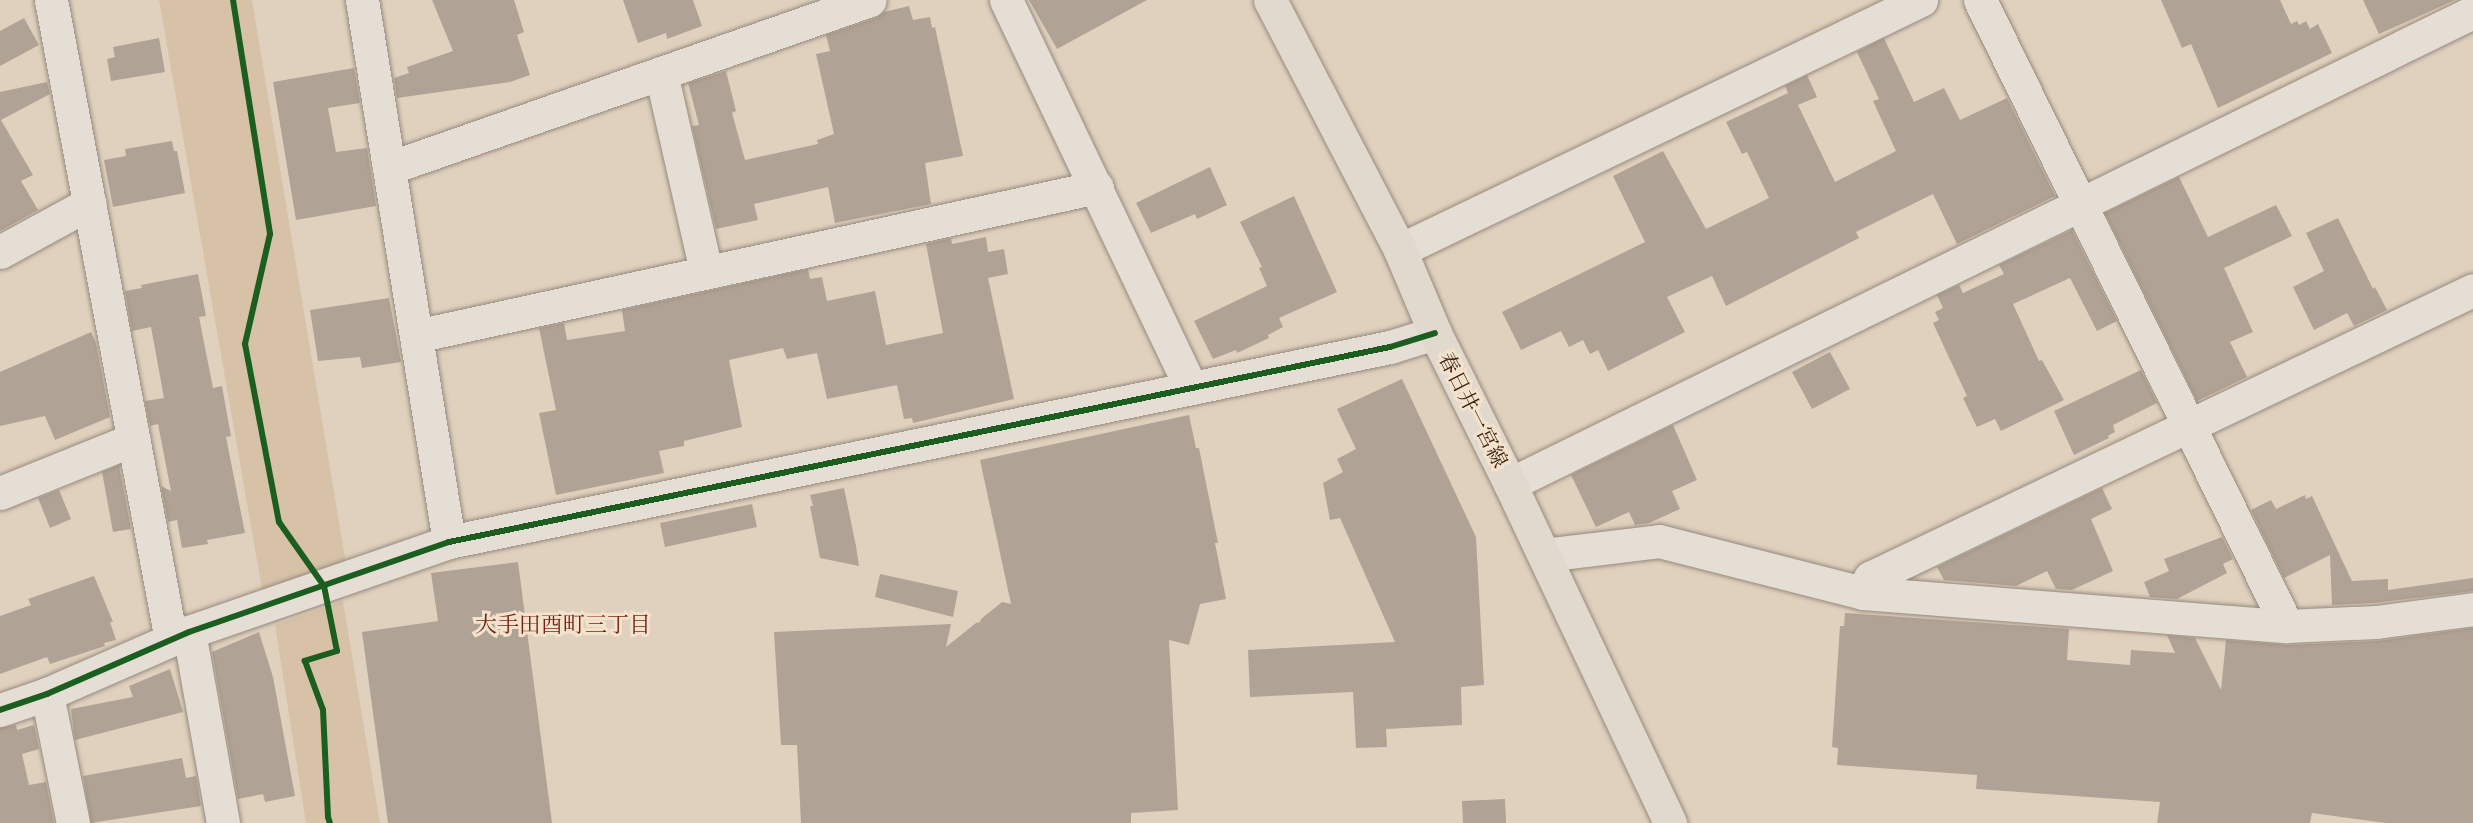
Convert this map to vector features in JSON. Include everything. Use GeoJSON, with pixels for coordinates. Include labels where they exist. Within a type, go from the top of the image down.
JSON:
{"type":"FeatureCollection","features":[{"type":"Feature","properties":{"kind":"main road","name":"春日井一宮線"},"geometry":{"type":"LineString","coordinates":[[1270,0],[1400,250],[1435,333],[1510,484],[1670,823]]}},
{"type":"Feature","properties":{"kind":"street"},"geometry":{"type":"LineString","coordinates":[[51,0],[134,439],[223,823]]}},
{"type":"Feature","properties":{"kind":"street"},"geometry":{"type":"LineString","coordinates":[[362,0],[449,542]]}},
{"type":"Feature","properties":{"kind":"street"},"geometry":{"type":"LineString","coordinates":[[389,168],[870,0]]}},
{"type":"Feature","properties":{"kind":"street"},"geometry":{"type":"LineString","coordinates":[[1006,0],[1191,387]]}},
{"type":"Feature","properties":{"kind":"street"},"geometry":{"type":"LineString","coordinates":[[1400,250],[1921,0]]}},
{"type":"Feature","properties":{"kind":"street"},"geometry":{"type":"LineString","coordinates":[[1980,0],[2287,626]]}},
{"type":"Feature","properties":{"kind":"street"},"geometry":{"type":"LineString","coordinates":[[1510,484],[2473,12]]}},
{"type":"Feature","properties":{"kind":"street"},"geometry":{"type":"LineString","coordinates":[[662,73],[706,271]]}},
{"type":"Feature","properties":{"kind":"street"},"geometry":{"type":"LineString","coordinates":[[416,336],[1097,187]]}},
{"type":"Feature","properties":{"kind":"street"},"geometry":{"type":"LineString","coordinates":[[0,252],[90,203]]}},
{"type":"Feature","properties":{"kind":"street"},"geometry":{"type":"LineString","coordinates":[[1863,593],[1870,578],[2473,290]]}},
{"type":"Feature","properties":{"kind":"street"},"geometry":{"type":"LineString","coordinates":[[0,710],[47,694],[180,636],[449,542],[1390,347],[1435,333]]}},
{"type":"Feature","properties":{"kind":"street"},"geometry":{"type":"LineString","coordinates":[[0,493],[134,439]]}},
{"type":"Feature","properties":{"kind":"street"},"geometry":{"type":"LineString","coordinates":[[1544,555],[1659,541],[1863,593],[2287,626],[2376,622],[2473,609]]}},
{"type":"Feature","properties":{"kind":"street"},"geometry":{"type":"LineString","coordinates":[[47,694],[73,823]]}},
{"type":"Feature","properties":{"kind":"shaded area"},"geometry":{"type":"Polygon","coordinates":[[[159,0],[252,0],[346,564],[262,589],[159,0]]]}},
{"type":"Feature","properties":{"kind":"shaded area"},"geometry":{"type":"Polygon","coordinates":[[[343,601],[380,823],[306,823],[275,625],[343,601]]]}},
{"type":"Feature","properties":{"kind":"building"},"geometry":{"type":"Polygon","coordinates":[[[432,0],[514,0],[524,32],[517,35],[530,75],[510,82],[397,98],[394,78],[409,73],[407,67],[453,51],[432,0]]]}},
{"type":"Feature","properties":{"kind":"building"},"geometry":{"type":"Polygon","coordinates":[[[623,0],[693,0],[702,26],[667,39],[666,33],[638,43],[623,0]]]}},
{"type":"Feature","properties":{"kind":"building"},"geometry":{"type":"Polygon","coordinates":[[[1029,0],[1147,0],[1057,49],[1029,0]]]}},
{"type":"Feature","properties":{"kind":"building"},"geometry":{"type":"Polygon","coordinates":[[[2161,0],[2280,0],[2291,24],[2297,21],[2299,25],[2306,21],[2310,29],[2318,24],[2332,53],[2218,108],[2191,44],[2182,48],[2161,0]]]}},
{"type":"Feature","properties":{"kind":"building"},"geometry":{"type":"Polygon","coordinates":[[[2363,0],[2455,0],[2379,34],[2363,0]]]}},
{"type":"Feature","properties":{"kind":"building"},"geometry":{"type":"Polygon","coordinates":[[[909,6],[913,20],[930,17],[932,28],[935,27],[963,156],[925,163],[931,204],[835,223],[828,187],[754,204],[758,220],[716,229],[692,126],[699,125],[688,83],[726,71],[736,111],[732,113],[745,160],[818,144],[817,140],[834,134],[816,54],[830,51],[826,35],[876,18],[884,12],[909,6]]]}},
{"type":"Feature","properties":{"kind":"building"},"geometry":{"type":"Polygon","coordinates":[[[24,18],[39,45],[0,66],[0,31],[24,18]]]}},
{"type":"Feature","properties":{"kind":"building"},"geometry":{"type":"Polygon","coordinates":[[[159,38],[165,72],[111,81],[107,59],[115,57],[113,47],[159,38]]]}},
{"type":"Feature","properties":{"kind":"building"},"geometry":{"type":"Polygon","coordinates":[[[1884,38],[1914,102],[1944,88],[1960,120],[2007,98],[2055,196],[1957,244],[1933,194],[1856,232],[1859,238],[1726,306],[1712,276],[1667,297],[1685,332],[1608,371],[1598,350],[1590,354],[1583,340],[1569,347],[1561,331],[1521,350],[1502,312],[1645,242],[1613,176],[1663,151],[1706,229],[1769,198],[1747,152],[1742,154],[1726,122],[1788,93],[1785,86],[1807,75],[1817,97],[1798,105],[1835,182],[1896,151],[1873,101],[1879,99],[1857,52],[1884,38]]]}},
{"type":"Feature","properties":{"kind":"building"},"geometry":{"type":"Polygon","coordinates":[[[354,68],[360,103],[328,108],[336,152],[367,148],[376,206],[296,220],[273,82],[354,68]]]}},
{"type":"Feature","properties":{"kind":"building"},"geometry":{"type":"Polygon","coordinates":[[[47,82],[50,94],[1,120],[33,175],[21,181],[38,210],[0,231],[0,92],[47,82]]]}},
{"type":"Feature","properties":{"kind":"building"},"geometry":{"type":"Polygon","coordinates":[[[172,141],[174,151],[177,151],[185,193],[113,207],[104,160],[126,156],[125,149],[172,141]]]}},
{"type":"Feature","properties":{"kind":"building"},"geometry":{"type":"Polygon","coordinates":[[[1210,167],[1227,205],[1197,219],[1195,214],[1151,233],[1136,203],[1210,167]]]}},
{"type":"Feature","properties":{"kind":"building"},"geometry":{"type":"Polygon","coordinates":[[[2179,177],[2208,237],[2276,205],[2292,236],[2224,268],[2253,332],[2230,342],[2247,377],[2197,401],[2105,213],[2179,177]]]}},
{"type":"Feature","properties":{"kind":"building"},"geometry":{"type":"Polygon","coordinates":[[[1294,196],[1337,292],[1279,318],[1283,327],[1268,335],[1269,338],[1237,353],[1236,350],[1213,359],[1194,321],[1267,286],[1259,268],[1262,267],[1240,222],[1294,196]]]}},
{"type":"Feature","properties":{"kind":"building"},"geometry":{"type":"Polygon","coordinates":[[[2338,218],[2373,289],[2375,287],[2387,310],[2354,326],[2347,313],[2314,330],[2293,287],[2324,271],[2306,233],[2338,218]]]}},
{"type":"Feature","properties":{"kind":"building"},"geometry":{"type":"Polygon","coordinates":[[[2072,230],[2117,321],[2097,331],[2070,278],[2013,304],[2039,361],[2042,360],[2064,400],[2001,431],[1995,419],[1977,427],[1963,398],[1967,396],[1933,323],[1939,320],[1935,312],[1943,308],[1937,295],[1959,285],[1963,293],[2004,274],[1999,265],[2072,230]]]}},
{"type":"Feature","properties":{"kind":"building"},"geometry":{"type":"Polygon","coordinates":[[[986,237],[988,252],[1004,249],[1008,274],[988,278],[1014,399],[913,423],[912,418],[904,419],[897,385],[827,399],[817,353],[787,359],[783,348],[729,360],[742,427],[684,441],[684,446],[659,451],[664,473],[556,495],[539,413],[556,410],[539,328],[564,323],[567,340],[625,331],[622,310],[808,269],[810,279],[822,277],[827,301],[875,291],[886,345],[943,333],[926,244],[951,238],[952,244],[986,237]]]}},
{"type":"Feature","properties":{"kind":"building"},"geometry":{"type":"Polygon","coordinates":[[[198,274],[206,316],[199,317],[213,388],[222,386],[231,436],[226,437],[245,533],[207,540],[208,544],[182,548],[177,520],[168,522],[161,486],[171,491],[158,424],[150,426],[145,401],[164,398],[151,327],[132,331],[125,291],[142,288],[141,285],[198,274]]]}},
{"type":"Feature","properties":{"kind":"building"},"geometry":{"type":"Polygon","coordinates":[[[389,298],[401,362],[362,368],[360,357],[318,361],[310,310],[389,298]]]}},
{"type":"Feature","properties":{"kind":"building"},"geometry":{"type":"Polygon","coordinates":[[[91,332],[96,343],[110,417],[55,440],[45,416],[0,426],[0,372],[91,332]]]}},
{"type":"Feature","properties":{"kind":"building"},"geometry":{"type":"Polygon","coordinates":[[[1830,352],[1850,389],[1812,409],[1792,372],[1830,352]]]}},
{"type":"Feature","properties":{"kind":"building"},"geometry":{"type":"Polygon","coordinates":[[[2141,370],[2157,403],[2113,425],[2115,432],[2108,436],[2109,438],[2074,455],[2054,411],[2141,370]]]}},
{"type":"Feature","properties":{"kind":"building"},"geometry":{"type":"Polygon","coordinates":[[[1402,379],[1476,537],[1484,685],[1461,687],[1462,725],[1386,729],[1387,747],[1356,748],[1353,692],[1250,697],[1248,650],[1395,642],[1340,518],[1330,520],[1323,483],[1343,472],[1337,459],[1356,449],[1337,409],[1402,379]]]}},
{"type":"Feature","properties":{"kind":"building"},"geometry":{"type":"Polygon","coordinates":[[[1189,415],[1196,448],[1199,448],[1218,543],[1215,543],[1226,599],[1200,604],[1189,645],[1169,640],[1178,810],[1131,813],[1131,823],[801,823],[797,745],[781,745],[774,632],[951,624],[946,647],[980,622],[1002,602],[1011,604],[980,460],[1189,415]]]}},
{"type":"Feature","properties":{"kind":"building"},"geometry":{"type":"Polygon","coordinates":[[[1673,425],[1697,480],[1672,491],[1680,509],[1649,523],[1635,525],[1629,512],[1596,527],[1571,475],[1673,425]]]}},
{"type":"Feature","properties":{"kind":"building"},"geometry":{"type":"Polygon","coordinates":[[[119,465],[131,529],[113,532],[102,472],[119,465]]]}},
{"type":"Feature","properties":{"kind":"building"},"geometry":{"type":"Polygon","coordinates":[[[844,488],[859,566],[820,558],[810,506],[813,506],[810,495],[844,488]]]}},
{"type":"Feature","properties":{"kind":"building"},"geometry":{"type":"Polygon","coordinates":[[[2102,488],[2112,509],[2091,519],[2113,571],[2072,590],[2056,589],[2047,571],[2016,586],[1944,580],[1937,567],[2102,488]]]}},
{"type":"Feature","properties":{"kind":"building"},"geometry":{"type":"Polygon","coordinates":[[[59,490],[71,519],[50,528],[38,498],[59,490]]]}},
{"type":"Feature","properties":{"kind":"building"},"geometry":{"type":"Polygon","coordinates":[[[2305,495],[2306,499],[2312,496],[2352,581],[2388,579],[2388,590],[2473,578],[2473,591],[2374,603],[2332,605],[2330,555],[2284,578],[2251,510],[2271,500],[2276,509],[2305,495]]]}},
{"type":"Feature","properties":{"kind":"building"},"geometry":{"type":"Polygon","coordinates":[[[752,504],[757,527],[665,547],[660,523],[752,504]]]}},
{"type":"Feature","properties":{"kind":"building"},"geometry":{"type":"Polygon","coordinates":[[[2222,537],[2233,559],[2223,564],[2227,573],[2177,599],[2150,597],[2144,582],[2169,571],[2164,559],[2222,537]]]}},
{"type":"Feature","properties":{"kind":"building"},"geometry":{"type":"Polygon","coordinates":[[[518,562],[552,823],[388,823],[362,632],[438,621],[431,573],[518,562]]]}},
{"type":"Feature","properties":{"kind":"building"},"geometry":{"type":"Polygon","coordinates":[[[880,574],[958,591],[953,617],[875,597],[880,574]]]}},
{"type":"Feature","properties":{"kind":"building"},"geometry":{"type":"Polygon","coordinates":[[[94,576],[113,622],[110,622],[116,640],[104,643],[105,646],[50,664],[47,657],[0,674],[0,616],[31,605],[28,599],[94,576]]]}},
{"type":"Feature","properties":{"kind":"building"},"geometry":{"type":"Polygon","coordinates":[[[1845,613],[2069,629],[2067,660],[2130,665],[2131,650],[2175,653],[2167,635],[2195,638],[2221,690],[2226,640],[2288,645],[2377,641],[2473,628],[2473,823],[2386,823],[2312,813],[2310,823],[2157,823],[2160,802],[1976,789],[1977,775],[1837,765],[1838,748],[1832,747],[1840,626],[1844,626],[1845,613]]]}},
{"type":"Feature","properties":{"kind":"building"},"geometry":{"type":"Polygon","coordinates":[[[259,632],[273,677],[295,796],[265,802],[263,794],[238,799],[212,652],[259,632]]]}},
{"type":"Feature","properties":{"kind":"building"},"geometry":{"type":"Polygon","coordinates":[[[170,669],[183,712],[75,740],[71,709],[133,697],[129,686],[170,669]]]}},
{"type":"Feature","properties":{"kind":"building"},"geometry":{"type":"Polygon","coordinates":[[[16,725],[17,730],[34,725],[39,749],[22,754],[29,785],[46,782],[54,823],[0,823],[0,728],[16,725]]]}},
{"type":"Feature","properties":{"kind":"building"},"geometry":{"type":"Polygon","coordinates":[[[182,758],[186,778],[196,776],[201,806],[91,823],[83,776],[182,758]]]}},
{"type":"Feature","properties":{"kind":"building"},"geometry":{"type":"Polygon","coordinates":[[[1505,799],[1506,823],[1463,823],[1462,801],[1505,799]]]}},
{"type":"Feature","properties":{"kind":"cycle path"},"geometry":{"type":"LineString","coordinates":[[233,0],[270,234],[245,344],[279,522],[324,586],[337,651],[305,661],[323,710],[330,823]]}},
{"type":"Feature","properties":{"kind":"cycle path"},"geometry":{"type":"LineString","coordinates":[[0,710],[47,694],[189,632],[449,542],[1390,347],[1435,333]]}},
{"type":"Feature","properties":{"kind":"district","name":"大手田酉町三丁目"},"geometry":{"type":"Point","coordinates":[563,625]}}]}
